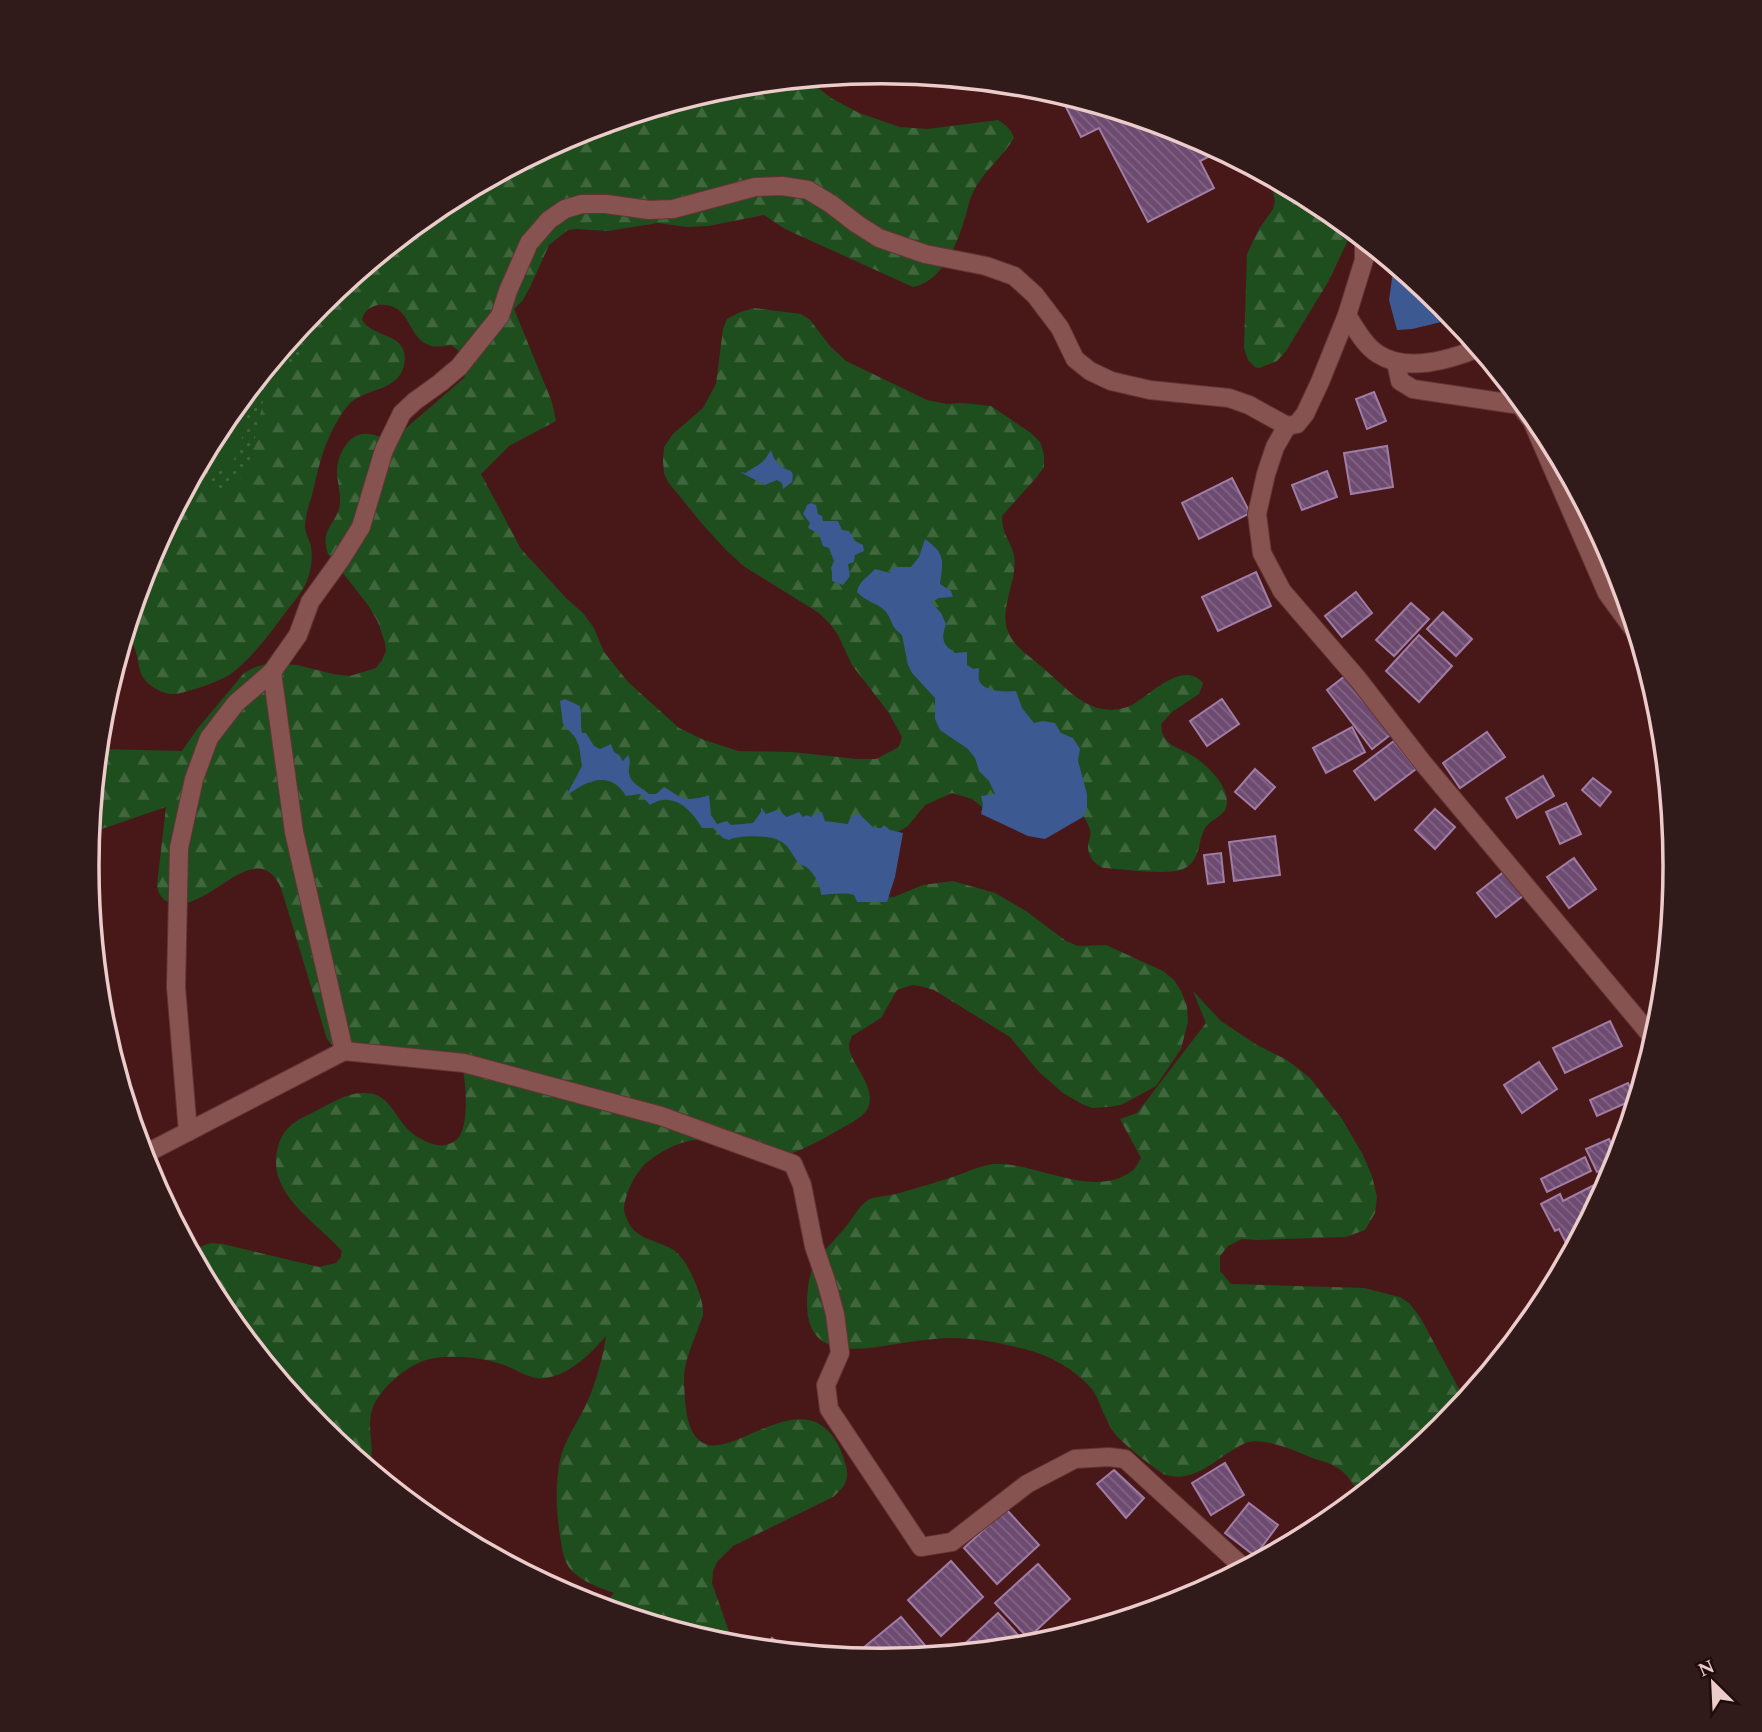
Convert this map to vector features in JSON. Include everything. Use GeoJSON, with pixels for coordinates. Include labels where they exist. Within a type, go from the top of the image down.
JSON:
{"type":"FeatureCollection","features":[{"type":"Feature","properties":{"kind":"street"},"geometry":{"type":"LineString","coordinates":[[188,1132],[176,986],[179,848],[194,779],[209,738],[236,703],[272,672],[298,635],[310,602],[361,527],[384,450],[402,413],[459,367],[500,316],[529,243],[549,220],[565,209],[582,204],[673,209],[755,187],[782,186],[808,190],[879,238],[925,254],[986,266],[1014,276],[1035,295],[1059,328],[1075,359],[1090,371],[1111,381],[1150,390],[1229,398],[1249,405],[1287,426],[1297,424],[1305,414],[1320,382],[1347,315],[1364,260],[1364,252]]}},
{"type":"Feature","properties":{"kind":"street"},"geometry":{"type":"LineString","coordinates":[[1347,315],[1376,353],[1396,362],[1420,363],[1470,352]]}},
{"type":"Feature","properties":{"kind":"street"},"geometry":{"type":"LineString","coordinates":[[1396,362],[1400,381],[1413,389],[1511,404]]}},
{"type":"Feature","properties":{"kind":"street"},"geometry":{"type":"LineString","coordinates":[[1287,426],[1275,447],[1257,514],[1262,553],[1282,591],[1357,678],[1423,763],[1646,1029]]}},
{"type":"Feature","properties":{"kind":"street"},"geometry":{"type":"LineString","coordinates":[[1550,462],[1607,593],[1619,609]]}},
{"type":"Feature","properties":{"kind":"street"},"geometry":{"type":"LineString","coordinates":[[272,672],[294,832],[344,1051]]}},
{"type":"Feature","properties":{"kind":"street"},"geometry":{"type":"LineString","coordinates":[[153,1150],[344,1051],[464,1063],[661,1115],[793,1164],[802,1185],[814,1246],[835,1314],[840,1353],[826,1385],[829,1409],[921,1547],[952,1542],[1027,1484],[1075,1460],[1109,1457],[1125,1459],[1237,1562]]}},
{"type":"Feature","properties":{"kind":"green space"},"geometry":{"type":"Polygon","coordinates":[[[817,87],[859,113],[900,127],[927,129],[998,120],[1008,127],[1014,138],[976,187],[957,241],[946,262],[932,278],[913,287],[785,229],[764,215],[708,226],[687,227],[658,223],[608,231],[568,230],[549,245],[523,300],[514,309],[552,402],[556,421],[509,446],[481,474],[521,549],[583,613],[594,628],[604,652],[628,682],[679,728],[704,740],[738,751],[792,752],[876,759],[899,747],[902,737],[889,713],[852,665],[831,625],[819,613],[745,567],[727,551],[668,482],[664,473],[664,447],[673,434],[703,408],[716,384],[723,329],[727,319],[754,308],[801,314],[810,320],[830,346],[846,361],[927,400],[947,404],[991,406],[1040,442],[1044,467],[1002,516],[1003,528],[1015,565],[1005,620],[1009,635],[1022,651],[1071,693],[1086,703],[1106,710],[1130,706],[1176,677],[1195,677],[1203,683],[1199,694],[1172,712],[1161,724],[1162,732],[1168,742],[1193,756],[1210,770],[1224,789],[1226,808],[1204,829],[1195,858],[1184,869],[1154,872],[1104,868],[1089,854],[1091,834],[1079,810],[983,694],[877,583],[1003,792],[986,810],[972,799],[952,793],[925,805],[908,826],[888,838],[867,896],[894,897],[923,885],[953,881],[995,893],[1026,911],[1066,941],[1078,946],[1106,945],[1163,971],[1174,980],[1181,991],[1187,1006],[1188,1022],[1181,1049],[1156,1086],[1121,1105],[1092,1108],[1063,1093],[1039,1072],[1010,1037],[934,990],[912,985],[897,990],[881,1018],[852,1036],[850,1052],[870,1097],[865,1113],[858,1119],[790,1154],[695,1140],[668,1149],[640,1169],[627,1196],[624,1207],[626,1217],[639,1235],[672,1249],[680,1256],[692,1275],[702,1302],[703,1316],[684,1373],[685,1405],[692,1431],[703,1443],[725,1444],[780,1422],[808,1420],[823,1426],[833,1437],[846,1466],[845,1484],[833,1497],[733,1546],[717,1562],[712,1583],[730,1633],[679,1621],[609,1598],[614,1593],[581,1578],[572,1571],[565,1559],[557,1506],[559,1466],[567,1441],[592,1391],[606,1336],[572,1368],[546,1378],[528,1376],[506,1366],[474,1358],[443,1357],[418,1363],[386,1387],[375,1402],[370,1417],[371,1459],[293,1382],[231,1300],[199,1247],[211,1243],[223,1244],[319,1267],[336,1263],[342,1251],[295,1205],[279,1179],[276,1163],[278,1147],[290,1126],[344,1097],[358,1093],[372,1094],[384,1099],[416,1136],[437,1145],[455,1141],[460,1136],[465,1118],[463,1069],[336,1049],[327,1039],[281,888],[270,873],[258,869],[244,872],[198,899],[182,904],[168,902],[160,895],[157,885],[166,807],[100,829],[108,749],[182,751],[244,673],[253,668],[268,663],[297,665],[350,676],[376,668],[386,651],[378,622],[368,605],[328,554],[327,532],[340,504],[337,471],[339,458],[345,446],[355,436],[368,434],[387,438],[399,434],[464,378],[469,365],[451,345],[434,346],[422,341],[403,314],[389,305],[372,307],[362,319],[373,330],[402,346],[405,354],[404,365],[396,380],[350,403],[332,431],[322,457],[306,519],[305,530],[312,555],[308,578],[299,595],[269,635],[248,659],[228,676],[173,694],[158,690],[145,680],[132,643],[159,567],[201,480],[216,490],[222,490],[239,481],[251,456],[267,382],[280,367],[295,364],[301,359],[300,343],[365,278],[447,216],[535,165],[630,126],[728,99],[817,87]]]}},
{"type":"Feature","properties":{"kind":"green space"},"geometry":{"type":"Polygon","coordinates":[[[1272,189],[1348,240],[1328,282],[1286,351],[1277,361],[1259,368],[1248,360],[1244,348],[1247,254],[1275,201],[1272,189]]]}},
{"type":"Feature","properties":{"kind":"green space"},"geometry":{"type":"Polygon","coordinates":[[[315,327],[283,474],[181,518],[231,432],[261,390],[315,327]]]}},
{"type":"Feature","properties":{"kind":"green space"},"geometry":{"type":"Polygon","coordinates":[[[247,410],[243,435],[229,467],[210,468],[247,410]]]}},
{"type":"Feature","properties":{"kind":"green space"},"geometry":{"type":"Polygon","coordinates":[[[1193,991],[1221,1021],[1257,1045],[1287,1060],[1310,1078],[1342,1119],[1363,1155],[1377,1197],[1375,1213],[1365,1230],[1346,1237],[1242,1239],[1228,1246],[1220,1256],[1220,1271],[1231,1284],[1364,1288],[1400,1297],[1410,1304],[1420,1317],[1460,1391],[1397,1454],[1357,1486],[1334,1466],[1282,1446],[1256,1441],[1246,1443],[1195,1473],[1177,1477],[1166,1475],[1115,1434],[1095,1394],[1083,1380],[1048,1357],[988,1341],[955,1338],[844,1348],[826,1343],[814,1332],[807,1312],[811,1273],[825,1250],[866,1201],[995,1164],[1029,1168],[1083,1181],[1117,1179],[1133,1170],[1141,1158],[1120,1119],[1137,1113],[1206,1023],[1193,991]]]}},
{"type":"Feature","properties":{"kind":"water"},"geometry":{"type":"Polygon","coordinates":[[[1393,275],[1442,322],[1397,330],[1389,300],[1393,275]]]}},
{"type":"Feature","properties":{"kind":"water"},"geometry":{"type":"Polygon","coordinates":[[[771,450],[778,463],[793,475],[792,482],[783,489],[782,483],[777,480],[765,485],[740,472],[746,473],[758,465],[771,450]]]}},
{"type":"Feature","properties":{"kind":"water"},"geometry":{"type":"Polygon","coordinates":[[[811,503],[816,505],[823,521],[838,521],[842,530],[849,531],[855,541],[863,545],[864,551],[855,555],[854,562],[848,564],[850,576],[843,585],[832,581],[831,568],[834,561],[829,548],[823,546],[819,534],[808,528],[810,523],[803,514],[811,503]]]}},
{"type":"Feature","properties":{"kind":"water"},"geometry":{"type":"Polygon","coordinates":[[[925,539],[937,549],[942,558],[940,584],[951,591],[953,597],[939,598],[931,602],[946,624],[943,637],[947,647],[955,653],[967,652],[967,665],[973,669],[979,668],[981,684],[995,690],[1016,691],[1022,708],[1034,723],[1055,723],[1061,733],[1073,738],[1080,749],[1078,761],[1087,794],[1087,808],[1083,817],[1045,839],[1028,836],[981,814],[981,796],[995,794],[989,781],[979,771],[975,758],[968,749],[940,730],[935,719],[935,698],[912,673],[902,635],[886,612],[857,592],[861,582],[875,569],[890,573],[894,567],[911,567],[919,557],[925,539]]]}},
{"type":"Feature","properties":{"kind":"water"},"geometry":{"type":"Polygon","coordinates":[[[565,699],[580,706],[582,733],[586,733],[594,746],[600,749],[611,744],[614,752],[623,761],[628,755],[630,777],[637,785],[649,794],[656,794],[664,787],[683,798],[694,799],[709,795],[711,815],[717,824],[727,821],[731,825],[753,823],[761,812],[761,807],[766,814],[777,810],[787,817],[799,812],[803,817],[811,817],[822,812],[825,821],[848,824],[852,817],[859,814],[874,828],[884,825],[890,830],[903,833],[895,877],[887,902],[857,902],[854,895],[847,894],[821,895],[812,872],[799,864],[782,842],[760,836],[729,840],[723,838],[713,828],[702,828],[687,809],[673,801],[658,801],[650,805],[640,794],[626,796],[613,782],[605,780],[590,782],[566,796],[582,766],[575,737],[563,724],[560,701],[565,699]]]}},
{"type":"Feature","properties":{"kind":"building"},"geometry":{"type":"Polygon","coordinates":[[[1066,107],[1132,126],[1209,157],[1200,161],[1214,188],[1148,222],[1099,128],[1081,137],[1066,107]]]}},
{"type":"Feature","properties":{"kind":"building"},"geometry":{"type":"Polygon","coordinates":[[[1374,392],[1386,421],[1367,429],[1356,399],[1374,392]]]}},
{"type":"Feature","properties":{"kind":"building"},"geometry":{"type":"Polygon","coordinates":[[[1387,446],[1393,487],[1351,494],[1344,453],[1387,446]]]}},
{"type":"Feature","properties":{"kind":"building"},"geometry":{"type":"Polygon","coordinates":[[[1327,471],[1337,497],[1302,510],[1292,485],[1327,471]]]}},
{"type":"Feature","properties":{"kind":"building"},"geometry":{"type":"Polygon","coordinates":[[[1232,478],[1250,513],[1199,539],[1182,503],[1232,478]]]}},
{"type":"Feature","properties":{"kind":"building"},"geometry":{"type":"Polygon","coordinates":[[[1256,572],[1271,606],[1218,631],[1202,597],[1256,572]]]}},
{"type":"Feature","properties":{"kind":"building"},"geometry":{"type":"Polygon","coordinates":[[[1356,592],[1372,613],[1342,637],[1325,616],[1356,592]]]}},
{"type":"Feature","properties":{"kind":"building"},"geometry":{"type":"Polygon","coordinates":[[[1411,603],[1429,619],[1394,656],[1376,640],[1411,603]]]}},
{"type":"Feature","properties":{"kind":"building"},"geometry":{"type":"Polygon","coordinates":[[[1443,612],[1472,639],[1456,656],[1427,629],[1443,612]]]}},
{"type":"Feature","properties":{"kind":"building"},"geometry":{"type":"Polygon","coordinates":[[[1419,635],[1452,666],[1419,702],[1386,671],[1419,635]]]}},
{"type":"Feature","properties":{"kind":"building"},"geometry":{"type":"Polygon","coordinates":[[[1345,676],[1390,735],[1372,749],[1327,690],[1345,676]]]}},
{"type":"Feature","properties":{"kind":"building"},"geometry":{"type":"Polygon","coordinates":[[[1222,699],[1239,724],[1207,746],[1190,721],[1222,699]]]}},
{"type":"Feature","properties":{"kind":"building"},"geometry":{"type":"Polygon","coordinates":[[[1352,727],[1365,752],[1326,773],[1313,748],[1352,727]]]}},
{"type":"Feature","properties":{"kind":"building"},"geometry":{"type":"Polygon","coordinates":[[[1487,732],[1505,757],[1460,788],[1443,763],[1487,732]]]}},
{"type":"Feature","properties":{"kind":"building"},"geometry":{"type":"Polygon","coordinates":[[[1394,741],[1416,769],[1375,800],[1354,771],[1394,741]]]}},
{"type":"Feature","properties":{"kind":"building"},"geometry":{"type":"Polygon","coordinates":[[[1255,769],[1275,787],[1255,809],[1235,792],[1255,769]]]}},
{"type":"Feature","properties":{"kind":"building"},"geometry":{"type":"Polygon","coordinates":[[[1543,776],[1554,796],[1517,818],[1506,798],[1543,776]]]}},
{"type":"Feature","properties":{"kind":"building"},"geometry":{"type":"Polygon","coordinates":[[[1593,778],[1611,792],[1600,806],[1582,790],[1593,778]]]}},
{"type":"Feature","properties":{"kind":"building"},"geometry":{"type":"Polygon","coordinates":[[[1566,803],[1581,834],[1560,844],[1546,812],[1566,803]]]}},
{"type":"Feature","properties":{"kind":"building"},"geometry":{"type":"Polygon","coordinates":[[[1435,809],[1455,827],[1435,849],[1415,830],[1435,809]]]}},
{"type":"Feature","properties":{"kind":"building"},"geometry":{"type":"Polygon","coordinates":[[[1275,836],[1280,875],[1234,881],[1229,842],[1275,836]]]}},
{"type":"Feature","properties":{"kind":"building"},"geometry":{"type":"Polygon","coordinates":[[[1221,853],[1224,882],[1208,884],[1204,855],[1221,853]]]}},
{"type":"Feature","properties":{"kind":"building"},"geometry":{"type":"Polygon","coordinates":[[[1574,858],[1596,889],[1569,908],[1547,877],[1574,858]]]}},
{"type":"Feature","properties":{"kind":"building"},"geometry":{"type":"Polygon","coordinates":[[[1505,871],[1524,895],[1496,917],[1477,893],[1505,871]]]}},
{"type":"Feature","properties":{"kind":"building"},"geometry":{"type":"Polygon","coordinates":[[[1610,1021],[1622,1046],[1565,1073],[1553,1048],[1610,1021]]]}},
{"type":"Feature","properties":{"kind":"building"},"geometry":{"type":"Polygon","coordinates":[[[1539,1062],[1557,1089],[1522,1113],[1504,1085],[1539,1062]]]}},
{"type":"Feature","properties":{"kind":"building"},"geometry":{"type":"Polygon","coordinates":[[[1628,1083],[1630,1088],[1625,1103],[1597,1116],[1590,1100],[1628,1083]]]}},
{"type":"Feature","properties":{"kind":"building"},"geometry":{"type":"Polygon","coordinates":[[[1609,1139],[1611,1144],[1601,1170],[1597,1172],[1586,1149],[1609,1139]]]}},
{"type":"Feature","properties":{"kind":"building"},"geometry":{"type":"Polygon","coordinates":[[[1585,1157],[1591,1171],[1547,1192],[1541,1179],[1585,1157]]]}},
{"type":"Feature","properties":{"kind":"building"},"geometry":{"type":"Polygon","coordinates":[[[1594,1185],[1566,1242],[1559,1229],[1555,1231],[1541,1204],[1560,1194],[1563,1201],[1594,1185]]]}},
{"type":"Feature","properties":{"kind":"building"},"geometry":{"type":"Polygon","coordinates":[[[1225,1463],[1244,1495],[1211,1515],[1192,1483],[1225,1463]]]}},
{"type":"Feature","properties":{"kind":"building"},"geometry":{"type":"Polygon","coordinates":[[[1114,1470],[1144,1498],[1126,1518],[1097,1484],[1114,1470]]]}},
{"type":"Feature","properties":{"kind":"building"},"geometry":{"type":"Polygon","coordinates":[[[1249,1503],[1278,1525],[1260,1549],[1252,1554],[1225,1533],[1249,1503]]]}},
{"type":"Feature","properties":{"kind":"building"},"geometry":{"type":"Polygon","coordinates":[[[1006,1509],[1039,1545],[997,1584],[964,1548],[1006,1509]]]}},
{"type":"Feature","properties":{"kind":"building"},"geometry":{"type":"Polygon","coordinates":[[[951,1561],[983,1597],[941,1636],[908,1600],[951,1561]]]}},
{"type":"Feature","properties":{"kind":"building"},"geometry":{"type":"Polygon","coordinates":[[[1038,1564],[1070,1599],[1033,1633],[1025,1634],[995,1603],[1038,1564]]]}},
{"type":"Feature","properties":{"kind":"building"},"geometry":{"type":"Polygon","coordinates":[[[998,1613],[1018,1635],[983,1641],[966,1643],[998,1613]]]}},
{"type":"Feature","properties":{"kind":"building"},"geometry":{"type":"Polygon","coordinates":[[[901,1617],[926,1646],[881,1648],[864,1647],[901,1617]]]}}]}
